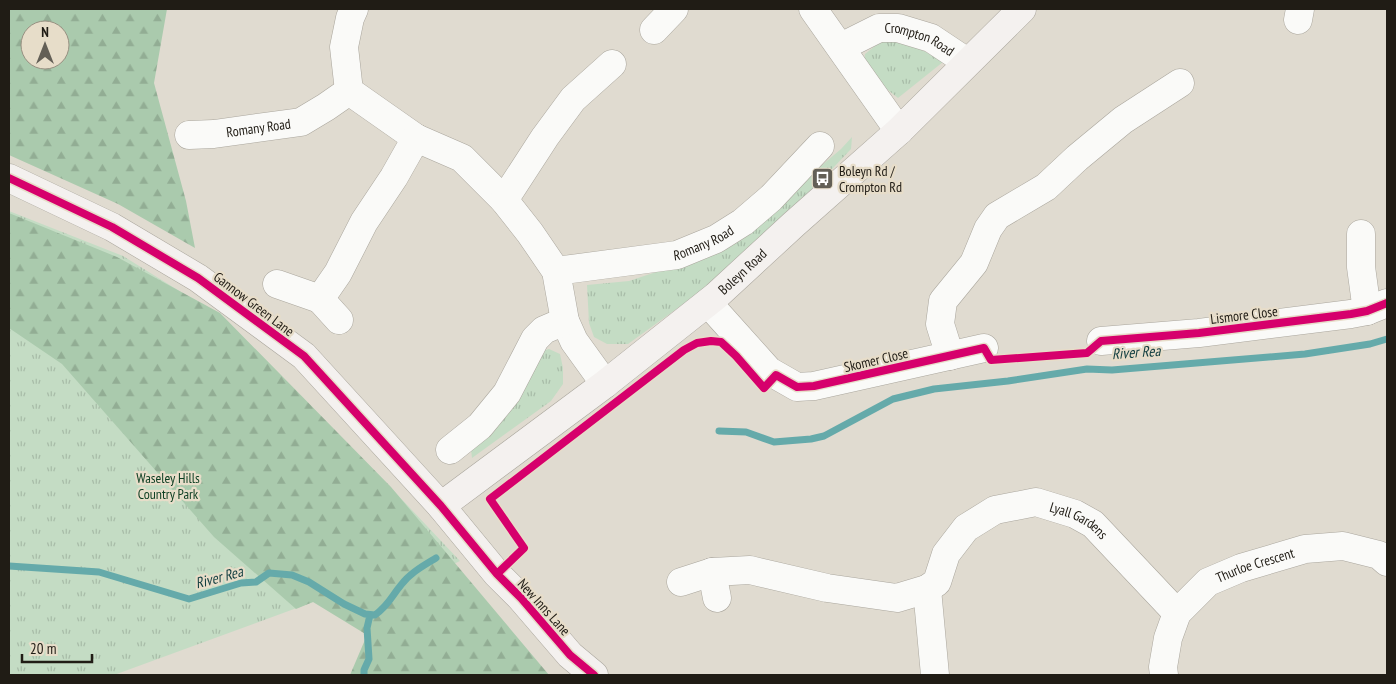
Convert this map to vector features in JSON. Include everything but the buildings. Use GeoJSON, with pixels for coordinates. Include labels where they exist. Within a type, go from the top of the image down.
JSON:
{"type":"FeatureCollection","features":[{"type":"Feature","properties":{"kind":"street"},"geometry":{"type":"LineString","coordinates":[[354,9],[350,18],[344,47],[349,91],[416,138],[462,158],[504,200],[556,271],[565,322],[574,341],[605,384]]}},
{"type":"Feature","properties":{"kind":"street"},"geometry":{"type":"LineString","coordinates":[[654,30],[674,9]]}},
{"type":"Feature","properties":{"kind":"street"},"geometry":{"type":"LineString","coordinates":[[813,9],[899,131]]}},
{"type":"Feature","properties":{"kind":"street","name":"Boleyn Road"},"geometry":{"type":"LineString","coordinates":[[441,506],[605,384],[708,303],[899,131],[1022,9]]}},
{"type":"Feature","properties":{"kind":"street","name":"Crompton Road"},"geometry":{"type":"LineString","coordinates":[[841,47],[879,28],[898,28],[931,38],[967,62]]}},
{"type":"Feature","properties":{"kind":"street"},"geometry":{"type":"LineString","coordinates":[[504,200],[545,137],[573,99],[612,64]]}},
{"type":"Feature","properties":{"kind":"street"},"geometry":{"type":"LineString","coordinates":[[950,356],[940,324],[943,300],[974,263],[988,229],[996,216],[1046,187],[1077,158],[1123,120],[1180,83]]}},
{"type":"Feature","properties":{"kind":"street","name":"Romany Road"},"geometry":{"type":"LineString","coordinates":[[189,136],[301,122],[326,108],[349,91]]}},
{"type":"Feature","properties":{"kind":"street"},"geometry":{"type":"LineString","coordinates":[[320,299],[338,272],[364,222],[394,177],[416,138]]}},
{"type":"Feature","properties":{"kind":"street","name":"Romany Road"},"geometry":{"type":"LineString","coordinates":[[556,271],[677,255],[716,239],[743,222],[771,198],[820,146]]}},
{"type":"Feature","properties":{"kind":"street","name":"Gannow Green Lane"},"geometry":{"type":"LineString","coordinates":[[9,178],[112,227],[198,278],[304,356],[441,506]]}},
{"type":"Feature","properties":{"kind":"street","name":"Lismore Close"},"geometry":{"type":"LineString","coordinates":[[1101,340],[1199,333],[1377,307],[1361,267],[1361,234]]}},
{"type":"Feature","properties":{"kind":"street"},"geometry":{"type":"LineString","coordinates":[[277,284],[320,299],[340,320]]}},
{"type":"Feature","properties":{"kind":"street","name":"Skomer Close"},"geometry":{"type":"LineString","coordinates":[[708,303],[769,371],[798,387],[814,386],[984,348]]}},
{"type":"Feature","properties":{"kind":"street"},"geometry":{"type":"LineString","coordinates":[[450,450],[480,426],[507,392],[535,339],[544,330],[565,322]]}},
{"type":"Feature","properties":{"kind":"street","name":"Lyall Gardens"},"geometry":{"type":"LineString","coordinates":[[927,589],[937,582],[946,554],[966,528],[995,510],[1036,502],[1075,514],[1093,524],[1177,613]]}},
{"type":"Feature","properties":{"kind":"street","name":"New Inns Lane"},"geometry":{"type":"LineString","coordinates":[[441,506],[497,574],[521,598],[570,655],[594,675]]}},
{"type":"Feature","properties":{"kind":"street","name":"Thurloe Crescent"},"geometry":{"type":"LineString","coordinates":[[1164,675],[1163,667],[1168,638],[1177,613],[1208,582],[1241,568],[1305,549],[1343,546],[1385,551]]}},
{"type":"Feature","properties":{"kind":"street"},"geometry":{"type":"LineString","coordinates":[[681,582],[715,585],[750,570],[827,588],[897,598],[927,589],[935,675]]}},
{"type":"Feature","properties":{"kind":"green space"},"geometry":{"type":"Polygon","coordinates":[[[9,9],[167,9],[154,83],[186,201],[195,248],[118,204],[9,155],[9,9]]]}},
{"type":"Feature","properties":{"kind":"green space"},"geometry":{"type":"Polygon","coordinates":[[[885,38],[907,41],[943,62],[898,98],[863,70],[865,54],[885,38]]]}},
{"type":"Feature","properties":{"kind":"green space"},"geometry":{"type":"Polygon","coordinates":[[[852,137],[851,149],[729,271],[628,344],[607,344],[594,337],[589,323],[587,285],[629,281],[662,270],[767,212],[841,149],[852,137]]]}},
{"type":"Feature","properties":{"kind":"green space","name":"Waseley Hills Country Park"},"geometry":{"type":"Polygon","coordinates":[[[9,211],[123,256],[226,320],[460,561],[361,609],[313,602],[114,675],[9,675],[9,211]]]}},
{"type":"Feature","properties":{"kind":"green space"},"geometry":{"type":"Polygon","coordinates":[[[9,213],[117,257],[220,313],[391,487],[549,675],[350,675],[367,635],[313,602],[296,609],[214,537],[62,364],[9,328],[9,213]]]}},
{"type":"Feature","properties":{"kind":"green space"},"geometry":{"type":"Polygon","coordinates":[[[549,349],[560,354],[563,368],[563,384],[551,401],[472,458],[471,449],[541,351],[549,349]]]}},
{"type":"Feature","properties":{"kind":"waterway","name":"River Rea"},"geometry":{"type":"LineString","coordinates":[[719,431],[746,432],[774,442],[811,439],[824,436],[893,399],[934,389],[1008,381],[1087,369],[1112,370],[1305,354],[1370,344],[1387,339]]}},
{"type":"Feature","properties":{"kind":"waterway","name":"River Rea"},"geometry":{"type":"LineString","coordinates":[[9,566],[99,572],[189,599],[241,583],[256,582],[269,573],[292,575],[309,582],[344,604],[365,614],[375,615],[387,604],[408,577],[436,558]]}},
{"type":"Feature","properties":{"kind":"waterway"},"geometry":{"type":"LineString","coordinates":[[364,675],[369,659],[367,628],[370,615]]}},
{"type":"Feature","properties":{"kind":"cycle path"},"geometry":{"type":"LineString","coordinates":[[9,178],[112,227],[198,278],[304,356],[441,506],[497,574],[521,598],[570,655],[594,675]]}},
{"type":"Feature","properties":{"kind":"cycle path"},"geometry":{"type":"LineString","coordinates":[[497,574],[524,548],[490,499],[684,350],[697,343],[721,342],[764,388],[776,375],[797,387],[814,386],[984,348],[991,360],[1087,353],[1101,341],[1199,333],[1351,314],[1367,311],[1387,303]]}},
{"type":"Feature","properties":{"kind":"place","name":"Boleyn Rd / Crompton Rd"},"geometry":{"type":"Point","coordinates":[823,179]}}]}
